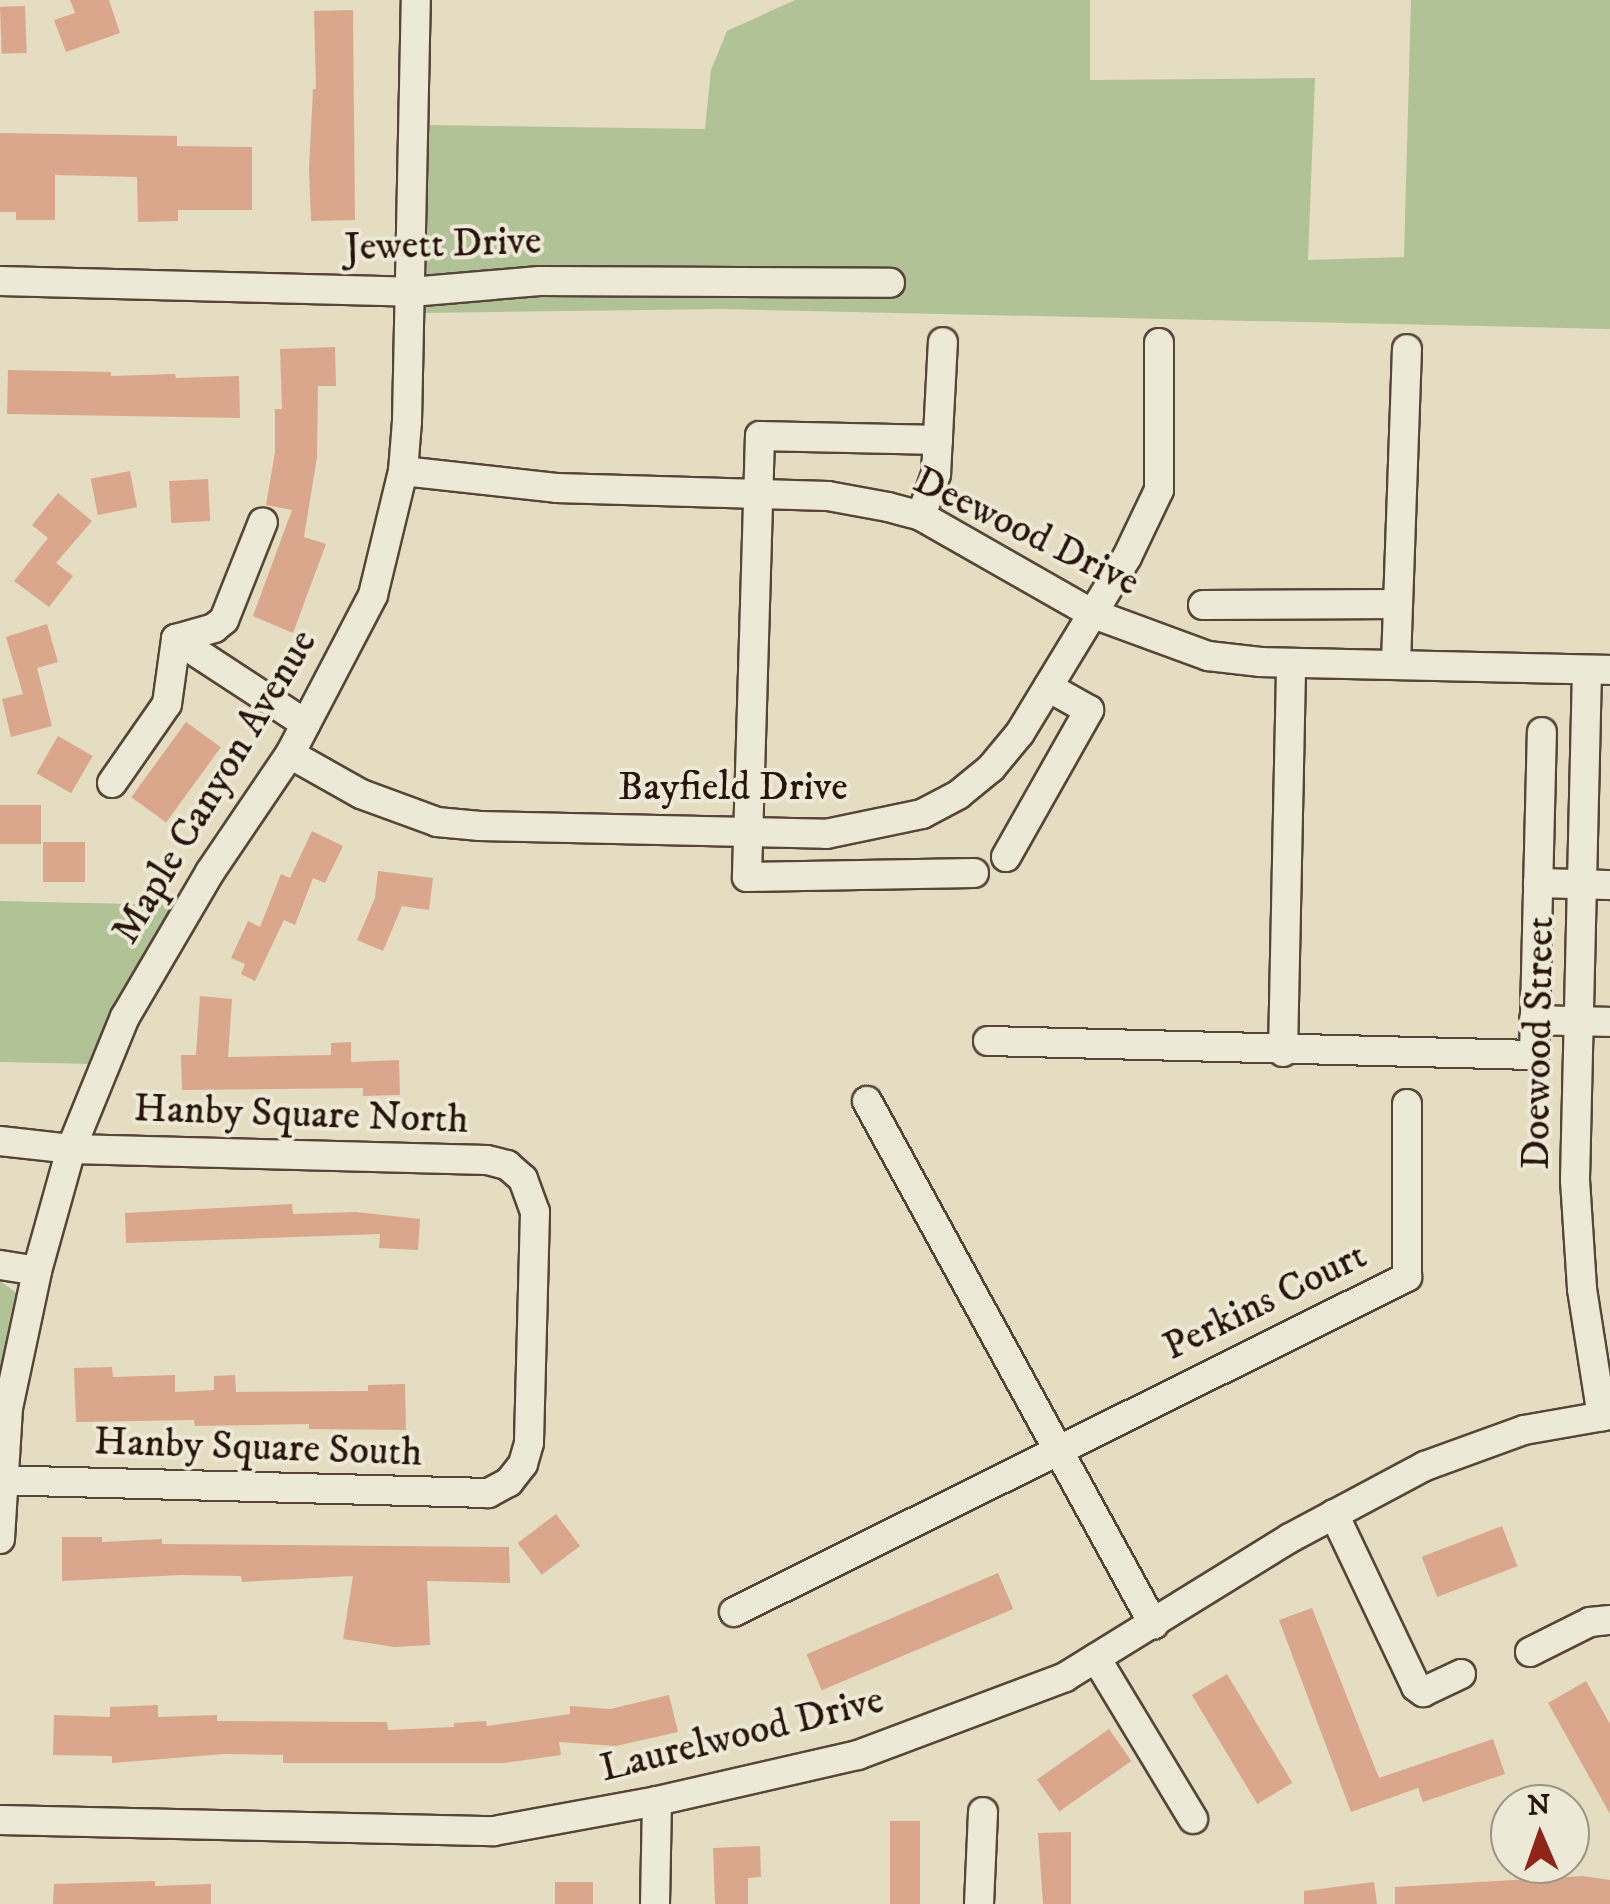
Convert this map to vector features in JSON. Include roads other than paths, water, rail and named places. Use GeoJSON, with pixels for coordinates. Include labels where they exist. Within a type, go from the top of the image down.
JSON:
{"type":"FeatureCollection","features":[{"type":"Feature","properties":{"kind":"street","name":"Maple Canyon Avenue"},"geometry":{"type":"LineString","coordinates":[[0,1539],[8,1408],[37,1271],[71,1149],[125,1017],[210,872],[290,754],[373,594],[403,471],[411,292],[416,0]]}},
{"type":"Feature","properties":{"kind":"street","name":"Jewett Drive"},"geometry":{"type":"LineString","coordinates":[[0,281],[411,292],[540,281],[890,283]]}},
{"type":"Feature","properties":{"kind":"street"},"geometry":{"type":"LineString","coordinates":[[921,516],[936,474],[942,342]]}},
{"type":"Feature","properties":{"kind":"street","name":"Bayfield Drive"},"geometry":{"type":"LineString","coordinates":[[290,754],[361,794],[437,822],[826,834],[922,814],[958,795],[990,768],[1020,733],[1127,557],[1159,490],[1159,343]]}},
{"type":"Feature","properties":{"kind":"street"},"geometry":{"type":"LineString","coordinates":[[1396,663],[1407,349]]}},
{"type":"Feature","properties":{"kind":"street"},"geometry":{"type":"LineString","coordinates":[[938,440],[760,436],[747,877],[974,872]]}},
{"type":"Feature","properties":{"kind":"street","name":"Deewood Drive"},"geometry":{"type":"LineString","coordinates":[[403,471],[556,488],[828,496],[921,516],[1091,613],[1208,656],[1291,663],[1598,670]]}},
{"type":"Feature","properties":{"kind":"street"},"geometry":{"type":"LineString","coordinates":[[176,639],[214,628],[224,620],[262,522]]}},
{"type":"Feature","properties":{"kind":"street"},"geometry":{"type":"LineString","coordinates":[[1203,605],[1398,604]]}},
{"type":"Feature","properties":{"kind":"street"},"geometry":{"type":"LineString","coordinates":[[176,639],[306,724]]}},
{"type":"Feature","properties":{"kind":"street"},"geometry":{"type":"LineString","coordinates":[[112,783],[167,704],[176,639]]}},
{"type":"Feature","properties":{"kind":"street"},"geometry":{"type":"LineString","coordinates":[[1283,1052],[1291,663]]}},
{"type":"Feature","properties":{"kind":"street","name":"Doewood Street"},"geometry":{"type":"LineString","coordinates":[[1598,670],[1596,885],[1579,1021],[1575,1180],[1582,1289],[1606,1416]]}},
{"type":"Feature","properties":{"kind":"street"},"geometry":{"type":"LineString","coordinates":[[1006,857],[1089,710],[1048,687]]}},
{"type":"Feature","properties":{"kind":"street"},"geometry":{"type":"LineString","coordinates":[[988,1042],[1534,1056],[1542,732]]}},
{"type":"Feature","properties":{"kind":"street"},"geometry":{"type":"LineString","coordinates":[[1538,884],[1596,885]]}},
{"type":"Feature","properties":{"kind":"street"},"geometry":{"type":"LineString","coordinates":[[1534,1020],[1610,1022]]}},
{"type":"Feature","properties":{"kind":"street"},"geometry":{"type":"LineString","coordinates":[[867,1102],[1154,1625]]}},
{"type":"Feature","properties":{"kind":"street","name":"Perkins Court"},"geometry":{"type":"LineString","coordinates":[[734,1612],[1407,1277],[1408,1104]]}},
{"type":"Feature","properties":{"kind":"street","name":"Hanby Square North"},"geometry":{"type":"LineString","coordinates":[[0,1141],[71,1149],[487,1160],[507,1165],[522,1179],[535,1212],[528,1443],[522,1464],[509,1482]]}},
{"type":"Feature","properties":{"kind":"street"},"geometry":{"type":"LineString","coordinates":[[0,1264],[37,1271]]}},
{"type":"Feature","properties":{"kind":"street","name":"Laurelwood Drive"},"geometry":{"type":"LineString","coordinates":[[0,1820],[494,1831],[657,1802],[858,1756],[1064,1676],[1334,1514],[1468,1447],[1524,1430],[1606,1416]]}},
{"type":"Feature","properties":{"kind":"street","name":"Hanby Square South"},"geometry":{"type":"LineString","coordinates":[[2,1480],[465,1493],[488,1493],[509,1482]]}},
{"type":"Feature","properties":{"kind":"street"},"geometry":{"type":"LineString","coordinates":[[1334,1514],[1416,1687],[1423,1692],[1461,1674]]}},
{"type":"Feature","properties":{"kind":"street"},"geometry":{"type":"LineString","coordinates":[[1530,1652],[1564,1632],[1610,1620]]}},
{"type":"Feature","properties":{"kind":"street"},"geometry":{"type":"LineString","coordinates":[[1096,1658],[1194,1819]]}},
{"type":"Feature","properties":{"kind":"street"},"geometry":{"type":"LineString","coordinates":[[655,1904],[657,1802]]}},
{"type":"Feature","properties":{"kind":"street"},"geometry":{"type":"LineString","coordinates":[[979,1904],[983,1812]]}}]}
